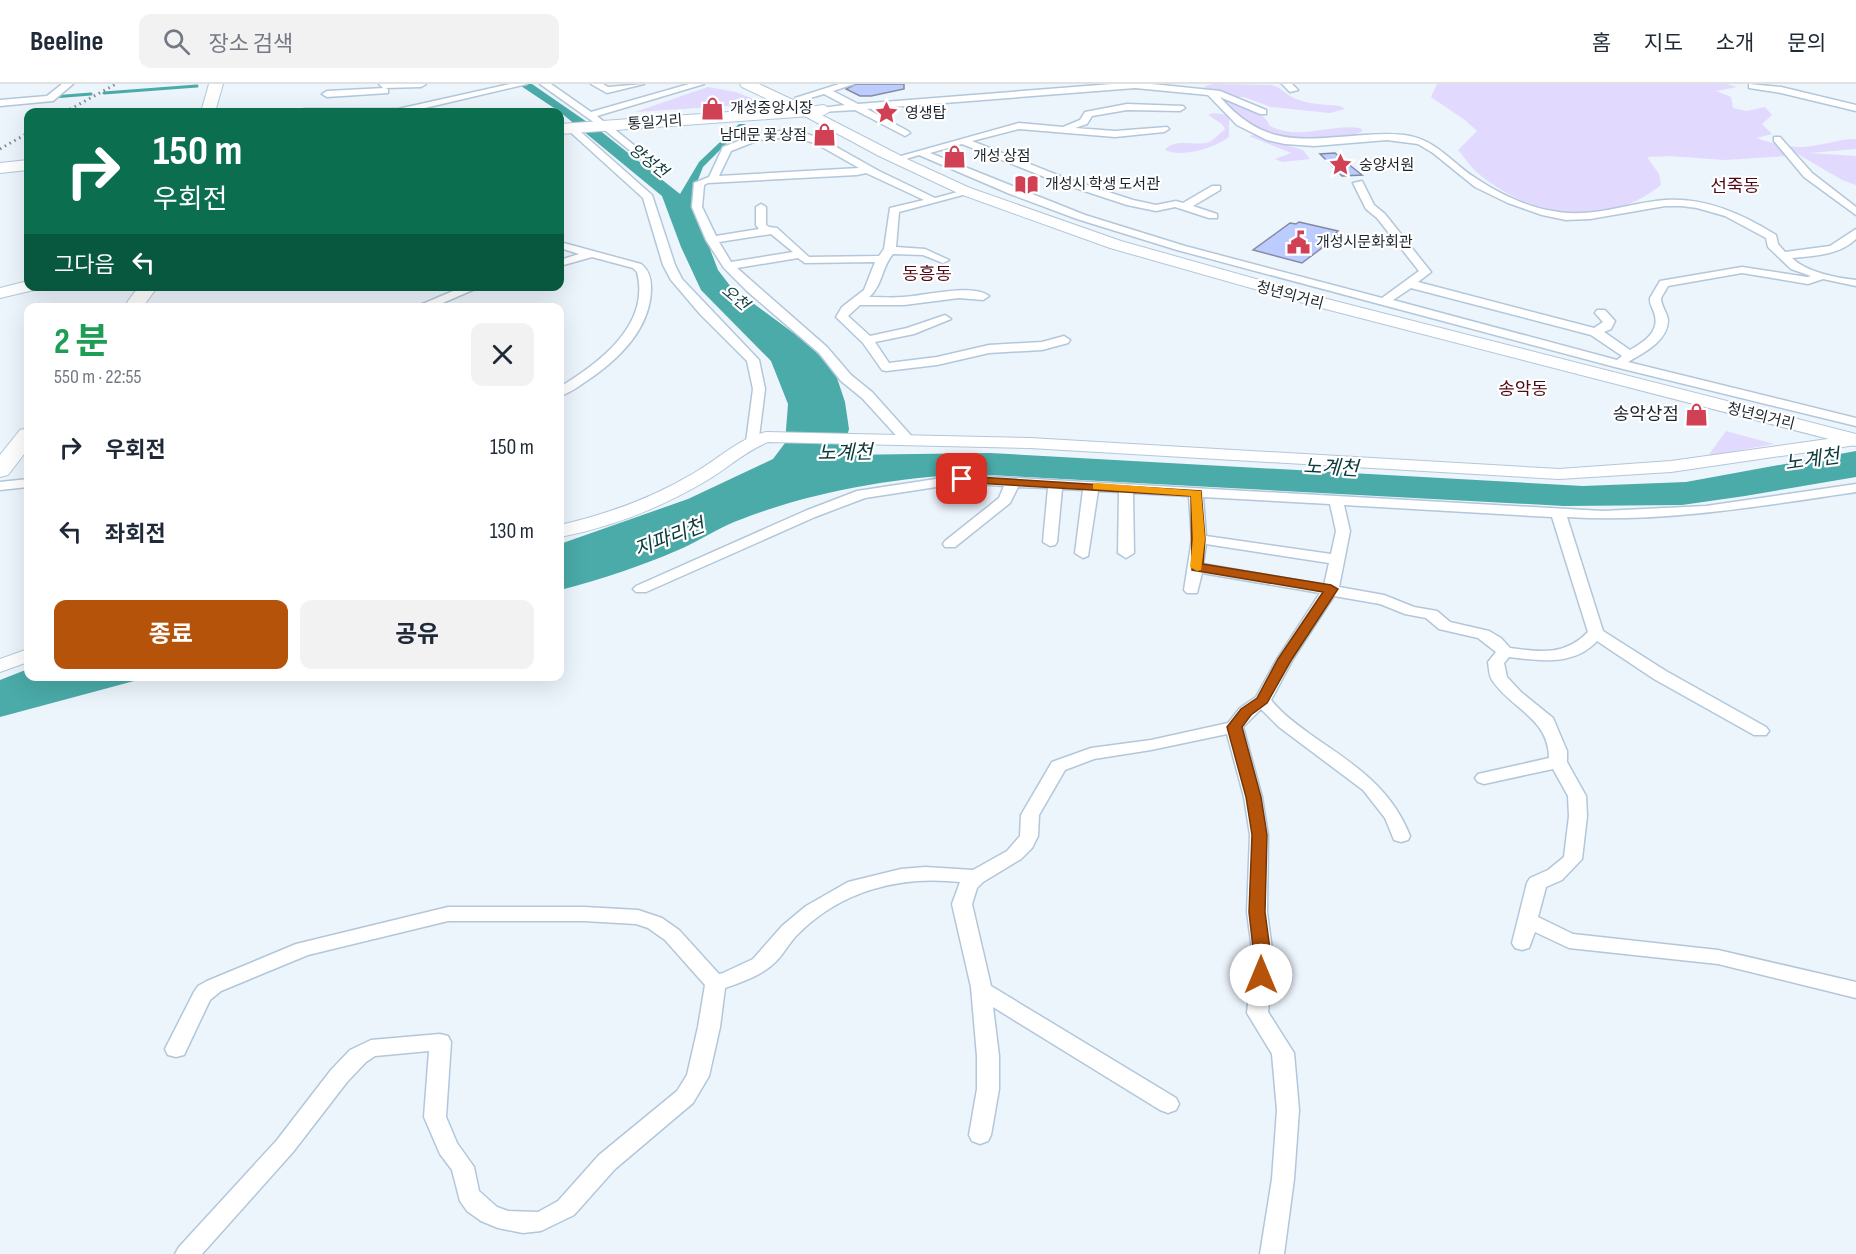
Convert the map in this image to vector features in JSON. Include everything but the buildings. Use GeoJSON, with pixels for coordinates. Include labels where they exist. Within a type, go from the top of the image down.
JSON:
{"type":"FeatureCollection","features":[{"type":"Feature","properties":{"kind":"main road"},"geometry":{"type":"LineString","coordinates":[[209,108],[216,84]]}},
{"type":"Feature","properties":{"kind":"main road","name":"청년의거리"},"geometry":{"type":"LineString","coordinates":[[747,84],[808,106],[914,154],[977,188],[1068,222],[1172,255],[1855,424]]}},
{"type":"Feature","properties":{"kind":"main road","name":"청년의거리"},"geometry":{"type":"LineString","coordinates":[[779,84],[808,106],[895,159],[969,192],[1060,227],[1177,264],[1625,382],[1856,440]]}},
{"type":"Feature","properties":{"kind":"main road","name":"통일거리"},"geometry":{"type":"LineString","coordinates":[[564,127],[598,121],[808,106]]}},
{"type":"Feature","properties":{"kind":"main road"},"geometry":{"type":"LineString","coordinates":[[0,168],[24,165]]}},
{"type":"Feature","properties":{"kind":"main road"},"geometry":{"type":"LineString","coordinates":[[0,173],[24,171]]}},
{"type":"Feature","properties":{"kind":"main road"},"geometry":{"type":"LineString","coordinates":[[0,294],[24,287]]}},
{"type":"Feature","properties":{"kind":"main road"},"geometry":{"type":"LineString","coordinates":[[136,303],[145,291]]}},
{"type":"Feature","properties":{"kind":"main road"},"geometry":{"type":"LineString","coordinates":[[0,470],[24,440]]}},
{"type":"Feature","properties":{"kind":"street"},"geometry":{"type":"LineString","coordinates":[[0,103],[53,97],[68,84]]}},
{"type":"Feature","properties":{"kind":"street"},"geometry":{"type":"LineString","coordinates":[[327,94],[421,84]]}},
{"type":"Feature","properties":{"kind":"street"},"geometry":{"type":"LineString","coordinates":[[481,84],[495,91]]}},
{"type":"Feature","properties":{"kind":"street"},"geometry":{"type":"LineString","coordinates":[[416,108],[520,84]]}},
{"type":"Feature","properties":{"kind":"street"},"geometry":{"type":"LineString","coordinates":[[547,85],[563,84]]}},
{"type":"Feature","properties":{"kind":"street"},"geometry":{"type":"LineString","coordinates":[[596,84],[608,90],[639,84]]}},
{"type":"Feature","properties":{"kind":"street"},"geometry":{"type":"LineString","coordinates":[[598,121],[699,84]]}},
{"type":"Feature","properties":{"kind":"street"},"geometry":{"type":"LineString","coordinates":[[808,106],[825,91],[849,84]]}},
{"type":"Feature","properties":{"kind":"street","name":"통일거리"},"geometry":{"type":"LineString","coordinates":[[850,105],[1086,84]]}},
{"type":"Feature","properties":{"kind":"street","name":"통일거리"},"geometry":{"type":"LineString","coordinates":[[808,106],[1146,84]]}},
{"type":"Feature","properties":{"kind":"street"},"geometry":{"type":"LineString","coordinates":[[547,85],[598,121],[654,167]]}},
{"type":"Feature","properties":{"kind":"street"},"geometry":{"type":"LineString","coordinates":[[1135,85],[1211,93],[1228,97],[1263,112]]}},
{"type":"Feature","properties":{"kind":"street"},"geometry":{"type":"LineString","coordinates":[[1752,86],[1781,90],[1856,108]]}},
{"type":"Feature","properties":{"kind":"street"},"geometry":{"type":"LineString","coordinates":[[380,108],[387,102],[384,87]]}},
{"type":"Feature","properties":{"kind":"street"},"geometry":{"type":"LineString","coordinates":[[825,91],[904,133]]}},
{"type":"Feature","properties":{"kind":"street"},"geometry":{"type":"LineString","coordinates":[[1211,93],[1239,122],[1272,138],[1295,144],[1324,144],[1386,137],[1413,139],[1442,153],[1471,180],[1514,201],[1550,214],[1571,217],[1599,216],[1629,212],[1654,205],[1690,204],[1713,208],[1747,221],[1772,237],[1772,245],[1795,267],[1821,276],[1856,282]]}},
{"type":"Feature","properties":{"kind":"street"},"geometry":{"type":"LineString","coordinates":[[1064,129],[1084,122],[1088,114],[1102,110],[1180,108]]}},
{"type":"Feature","properties":{"kind":"street"},"geometry":{"type":"LineString","coordinates":[[914,154],[1052,118]]}},
{"type":"Feature","properties":{"kind":"street"},"geometry":{"type":"LineString","coordinates":[[1019,126],[1115,134],[1164,129]]}},
{"type":"Feature","properties":{"kind":"street"},"geometry":{"type":"LineString","coordinates":[[564,128],[648,197],[655,267],[644,311],[636,325],[611,356],[564,390]]}},
{"type":"Feature","properties":{"kind":"street"},"geometry":{"type":"LineString","coordinates":[[713,179],[727,148],[753,138],[780,134],[811,137],[868,169],[934,201]]}},
{"type":"Feature","properties":{"kind":"street"},"geometry":{"type":"LineString","coordinates":[[1777,139],[1808,175],[1856,212]]}},
{"type":"Feature","properties":{"kind":"street"},"geometry":{"type":"LineString","coordinates":[[964,142],[1061,180],[1131,203],[1156,208],[1172,204],[1185,206],[1214,216]]}},
{"type":"Feature","properties":{"kind":"street"},"geometry":{"type":"LineString","coordinates":[[914,154],[1081,217],[1181,248],[1383,302],[1624,360],[1855,424]]}},
{"type":"Feature","properties":{"kind":"street"},"geometry":{"type":"LineString","coordinates":[[868,169],[857,172],[713,179],[699,183],[697,207],[712,240],[728,266],[777,312],[823,350],[846,378],[867,395],[908,440]]}},
{"type":"Feature","properties":{"kind":"street"},"geometry":{"type":"LineString","coordinates":[[1358,183],[1370,207],[1381,216],[1425,272],[1383,302]]}},
{"type":"Feature","properties":{"kind":"street"},"geometry":{"type":"LineString","coordinates":[[1185,206],[1216,188]]}},
{"type":"Feature","properties":{"kind":"street"},"geometry":{"type":"LineString","coordinates":[[969,192],[894,210],[886,254],[869,292],[846,310],[842,317],[867,340],[886,368],[938,362],[989,349],[1042,346],[1064,340]]}},
{"type":"Feature","properties":{"kind":"street"},"geometry":{"type":"LineString","coordinates":[[761,207],[761,225],[766,231]]}},
{"type":"Feature","properties":{"kind":"street"},"geometry":{"type":"LineString","coordinates":[[712,240],[773,230],[802,254],[805,260],[926,252],[943,260]]}},
{"type":"Feature","properties":{"kind":"street"},"geometry":{"type":"LineString","coordinates":[[1784,255],[1839,246],[1849,241],[1856,232]]}},
{"type":"Feature","properties":{"kind":"street"},"geometry":{"type":"LineString","coordinates":[[564,245],[655,267],[677,280],[756,365],[759,389],[753,442]]}},
{"type":"Feature","properties":{"kind":"street"},"geometry":{"type":"LineString","coordinates":[[564,262],[591,253]]}},
{"type":"Feature","properties":{"kind":"street"},"geometry":{"type":"LineString","coordinates":[[728,266],[802,254]]}},
{"type":"Feature","properties":{"kind":"street"},"geometry":{"type":"LineString","coordinates":[[1624,360],[1645,349],[1661,328],[1663,321],[1654,301],[1656,292],[1664,283],[1742,270],[1808,281],[1821,276]]}},
{"type":"Feature","properties":{"kind":"street"},"geometry":{"type":"LineString","coordinates":[[1407,283],[1595,332],[1613,342],[1624,360]]}},
{"type":"Feature","properties":{"kind":"street"},"geometry":{"type":"LineString","coordinates":[[432,303],[464,291]]}},
{"type":"Feature","properties":{"kind":"street"},"geometry":{"type":"LineString","coordinates":[[860,301],[880,302],[960,294],[983,296]]}},
{"type":"Feature","properties":{"kind":"street"},"geometry":{"type":"LineString","coordinates":[[1595,332],[1607,326],[1609,321],[1601,313]]}},
{"type":"Feature","properties":{"kind":"street"},"geometry":{"type":"LineString","coordinates":[[867,340],[910,331],[945,319]]}},
{"type":"Feature","properties":{"kind":"street"},"geometry":{"type":"LineString","coordinates":[[564,530],[614,518],[662,498],[702,476],[743,446],[766,436],[908,440],[1559,474],[1644,471],[1690,466],[1856,440]]}},
{"type":"Feature","properties":{"kind":"street"},"geometry":{"type":"LineString","coordinates":[[641,589],[810,514],[862,494],[962,479],[1626,515],[1676,513],[1765,503],[1849,490],[1856,501]]}},
{"type":"Feature","properties":{"kind":"street"},"geometry":{"type":"LineString","coordinates":[[950,544],[1005,500],[1020,481]]}},
{"type":"Feature","properties":{"kind":"street"},"geometry":{"type":"LineString","coordinates":[[0,486],[24,483]]}},
{"type":"Feature","properties":{"kind":"street"},"geometry":{"type":"LineString","coordinates":[[1050,542],[1055,484]]}},
{"type":"Feature","properties":{"kind":"street"},"geometry":{"type":"LineString","coordinates":[[1083,553],[1091,486]]}},
{"type":"Feature","properties":{"kind":"street"},"geometry":{"type":"LineString","coordinates":[[1126,488],[1126,553]]}},
{"type":"Feature","properties":{"kind":"street"},"geometry":{"type":"LineString","coordinates":[[1192,590],[1199,539],[1196,493]]}},
{"type":"Feature","properties":{"kind":"street"},"geometry":{"type":"LineString","coordinates":[[980,1135],[988,1089],[988,1056],[981,990],[962,904],[968,885],[976,877],[1014,855],[1025,844],[1029,836],[1030,815],[1058,766],[1091,754],[1151,745],[1234,727],[1246,712],[1263,700],[1285,659],[1331,589],[1343,531],[1336,499]]}},
{"type":"Feature","properties":{"kind":"street"},"geometry":{"type":"LineString","coordinates":[[1558,512],[1596,633],[1660,675],[1760,731]]}},
{"type":"Feature","properties":{"kind":"street"},"geometry":{"type":"LineString","coordinates":[[1199,539],[1338,560]]}},
{"type":"Feature","properties":{"kind":"street"},"geometry":{"type":"LineString","coordinates":[[1196,567],[1384,600],[1411,611],[1431,614],[1445,626],[1483,634],[1495,641],[1505,652],[1546,656],[1569,655],[1596,633]]}},
{"type":"Feature","properties":{"kind":"street"},"geometry":{"type":"LineString","coordinates":[[1505,652],[1496,662],[1499,678],[1515,696],[1544,718],[1558,751],[1558,762],[1576,796],[1578,816],[1573,859],[1555,875],[1537,884],[1522,943]]}},
{"type":"Feature","properties":{"kind":"street"},"geometry":{"type":"LineString","coordinates":[[0,666],[24,656]]}},
{"type":"Feature","properties":{"kind":"street"},"geometry":{"type":"LineString","coordinates":[[1263,700],[1268,710],[1301,737],[1363,781],[1386,803],[1397,819],[1401,836]]}},
{"type":"Feature","properties":{"kind":"street"},"geometry":{"type":"LineString","coordinates":[[1234,727],[1253,797],[1259,835],[1257,912],[1263,957],[1257,1013],[1283,1053],[1288,1110],[1283,1179],[1272,1254]]}},
{"type":"Feature","properties":{"kind":"street"},"geometry":{"type":"LineString","coordinates":[[1484,778],[1558,762]]}},
{"type":"Feature","properties":{"kind":"street"},"geometry":{"type":"LineString","coordinates":[[715,983],[745,972],[762,962],[771,955],[789,930],[806,915],[849,888],[882,877],[917,872],[976,877]]}},
{"type":"Feature","properties":{"kind":"street"},"geometry":{"type":"LineString","coordinates":[[176,1049],[205,990],[303,949],[448,914],[584,914],[638,917],[655,923],[672,935],[715,983],[710,1027],[698,1076],[685,1097],[607,1162],[566,1208],[553,1216],[523,1223],[506,1221],[489,1214],[468,1194],[463,1167],[448,1148],[435,1117],[440,1042],[372,1048],[358,1056],[339,1076],[285,1146],[187,1254]]}},
{"type":"Feature","properties":{"kind":"street"},"geometry":{"type":"LineString","coordinates":[[1527,920],[1569,941],[1718,957],[1856,990]]}},
{"type":"Feature","properties":{"kind":"street"},"geometry":{"type":"LineString","coordinates":[[981,990],[1168,1104]]}},
{"type":"Feature","properties":{"kind":"shaded area"},"geometry":{"type":"Polygon","coordinates":[[[1213,84],[1271,85],[1303,102],[1340,106],[1345,109],[1330,113],[1271,107],[1244,97],[1233,97],[1204,89],[1205,86],[1213,84]]]}},
{"type":"Feature","properties":{"kind":"shaded area"},"geometry":{"type":"Polygon","coordinates":[[[1437,84],[1727,84],[1737,87],[1716,91],[1731,97],[1733,108],[1746,111],[1765,107],[1772,115],[1762,124],[1772,134],[1756,138],[1803,147],[1856,139],[1856,149],[1809,153],[1856,156],[1856,185],[1842,180],[1796,153],[1787,156],[1725,160],[1670,156],[1647,157],[1659,174],[1661,185],[1639,199],[1616,208],[1593,213],[1569,213],[1545,209],[1522,201],[1500,189],[1471,166],[1458,150],[1477,131],[1431,97],[1437,84]]]}},
{"type":"Feature","properties":{"kind":"shaded area"},"geometry":{"type":"Polygon","coordinates":[[[708,87],[736,92],[754,101],[745,105],[635,112],[708,87]]]}},
{"type":"Feature","properties":{"kind":"shaded area"},"geometry":{"type":"Polygon","coordinates":[[[1222,98],[1249,107],[1262,115],[1270,126],[1281,130],[1303,132],[1348,127],[1360,128],[1363,131],[1346,139],[1279,139],[1245,122],[1222,98]]]}},
{"type":"Feature","properties":{"kind":"shaded area"},"geometry":{"type":"Polygon","coordinates":[[[1213,113],[1229,115],[1229,137],[1198,151],[1180,153],[1165,150],[1174,144],[1204,143],[1213,140],[1225,129],[1222,124],[1208,115],[1213,113]]]}},
{"type":"Feature","properties":{"kind":"shaded area"},"geometry":{"type":"Polygon","coordinates":[[[1255,135],[1303,150],[1310,159],[1282,162],[1275,159],[1291,153],[1249,136],[1255,135]]]}},
{"type":"Feature","properties":{"kind":"shaded area"},"geometry":{"type":"Polygon","coordinates":[[[1726,431],[1774,444],[1708,456],[1726,431]]]}},
{"type":"Feature","properties":{"kind":"water"},"geometry":{"type":"Polygon","coordinates":[[[518,84],[532,84],[603,133],[680,194],[699,162],[739,124],[746,124],[703,167],[696,185],[693,205],[718,270],[731,287],[807,343],[829,365],[837,378],[845,402],[849,429],[842,455],[990,453],[1583,486],[1686,482],[1856,451],[1856,477],[1682,505],[1564,506],[970,474],[941,476],[854,488],[770,509],[735,522],[685,547],[640,565],[564,589],[564,543],[688,499],[773,459],[785,443],[788,404],[771,361],[701,290],[681,247],[662,196],[564,115],[564,108],[554,108],[518,84]]]}},
{"type":"Feature","properties":{"kind":"water"},"geometry":{"type":"Polygon","coordinates":[[[24,671],[24,681],[134,681],[0,717],[0,680],[24,671]]]}},
{"type":"Feature","properties":{"kind":"waterway"},"geometry":{"type":"LineString","coordinates":[[104,93],[197,86]]}},
{"type":"Feature","properties":{"kind":"waterway"},"geometry":{"type":"LineString","coordinates":[[53,97],[91,94]]}},
{"type":"Feature","properties":{"kind":"railway"},"geometry":{"type":"LineString","coordinates":[[72,108],[116,84]]}},
{"type":"Feature","properties":{"kind":"railway"},"geometry":{"type":"LineString","coordinates":[[0,149],[24,135]]}},
{"type":"Feature","properties":{"kind":"slow traffic"},"geometry":{"type":"LineString","coordinates":[[1097,486],[1196,493],[1199,539],[1197,567]]}},
{"type":"Feature","properties":{"kind":"place","name":"개성중앙시장"},"geometry":{"type":"Point","coordinates":[712,108]}},
{"type":"Feature","properties":{"kind":"place","name":"영생탑"},"geometry":{"type":"Point","coordinates":[887,113]}},
{"type":"Feature","properties":{"kind":"place","name":"남대문 꽃 상점"},"geometry":{"type":"Point","coordinates":[825,135]}},
{"type":"Feature","properties":{"kind":"place","name":"개성 상점"},"geometry":{"type":"Point","coordinates":[955,156]}},
{"type":"Feature","properties":{"kind":"place","name":"숭양서원"},"geometry":{"type":"Point","coordinates":[1341,165]}},
{"type":"Feature","properties":{"kind":"place","name":"개성시 학생 도서관"},"geometry":{"type":"Point","coordinates":[1027,184]}},
{"type":"Feature","properties":{"kind":"place","name":"개성시문화회관"},"geometry":{"type":"Point","coordinates":[1298,242]}},
{"type":"Feature","properties":{"kind":"place","name":"송악상점"},"geometry":{"type":"Point","coordinates":[1697,414]}},
{"type":"Feature","properties":{"kind":"district","name":"선죽동"},"geometry":{"type":"Point","coordinates":[1735,186]}},
{"type":"Feature","properties":{"kind":"district","name":"동흥동"},"geometry":{"type":"Point","coordinates":[927,274]}},
{"type":"Feature","properties":{"kind":"district","name":"송악동"},"geometry":{"type":"Point","coordinates":[1523,389]}},
{"type":"Feature","properties":{"kind":"route"},"geometry":{"type":"LineString","coordinates":[[962,479],[1196,493],[1199,539],[1196,567],[1331,589],[1285,659],[1263,700],[1246,712],[1234,727],[1253,797],[1259,835],[1257,912],[1263,957],[1261,975]]}},
{"type":"Feature","properties":{"kind":"water label","name":"양성천"},"geometry":{"type":"Point","coordinates":[649,160]}},
{"type":"Feature","properties":{"kind":"water label","name":"오천"},"geometry":{"type":"Point","coordinates":[736,297]}},
{"type":"Feature","properties":{"kind":"water label","name":"노계천"},"geometry":{"type":"Point","coordinates":[845,452]}},
{"type":"Feature","properties":{"kind":"water label","name":"노계천"},"geometry":{"type":"Point","coordinates":[1812,459]}},
{"type":"Feature","properties":{"kind":"water label","name":"노계천"},"geometry":{"type":"Point","coordinates":[1331,467]}},
{"type":"Feature","properties":{"kind":"water label","name":"지파리천"},"geometry":{"type":"Point","coordinates":[669,537]}}]}
